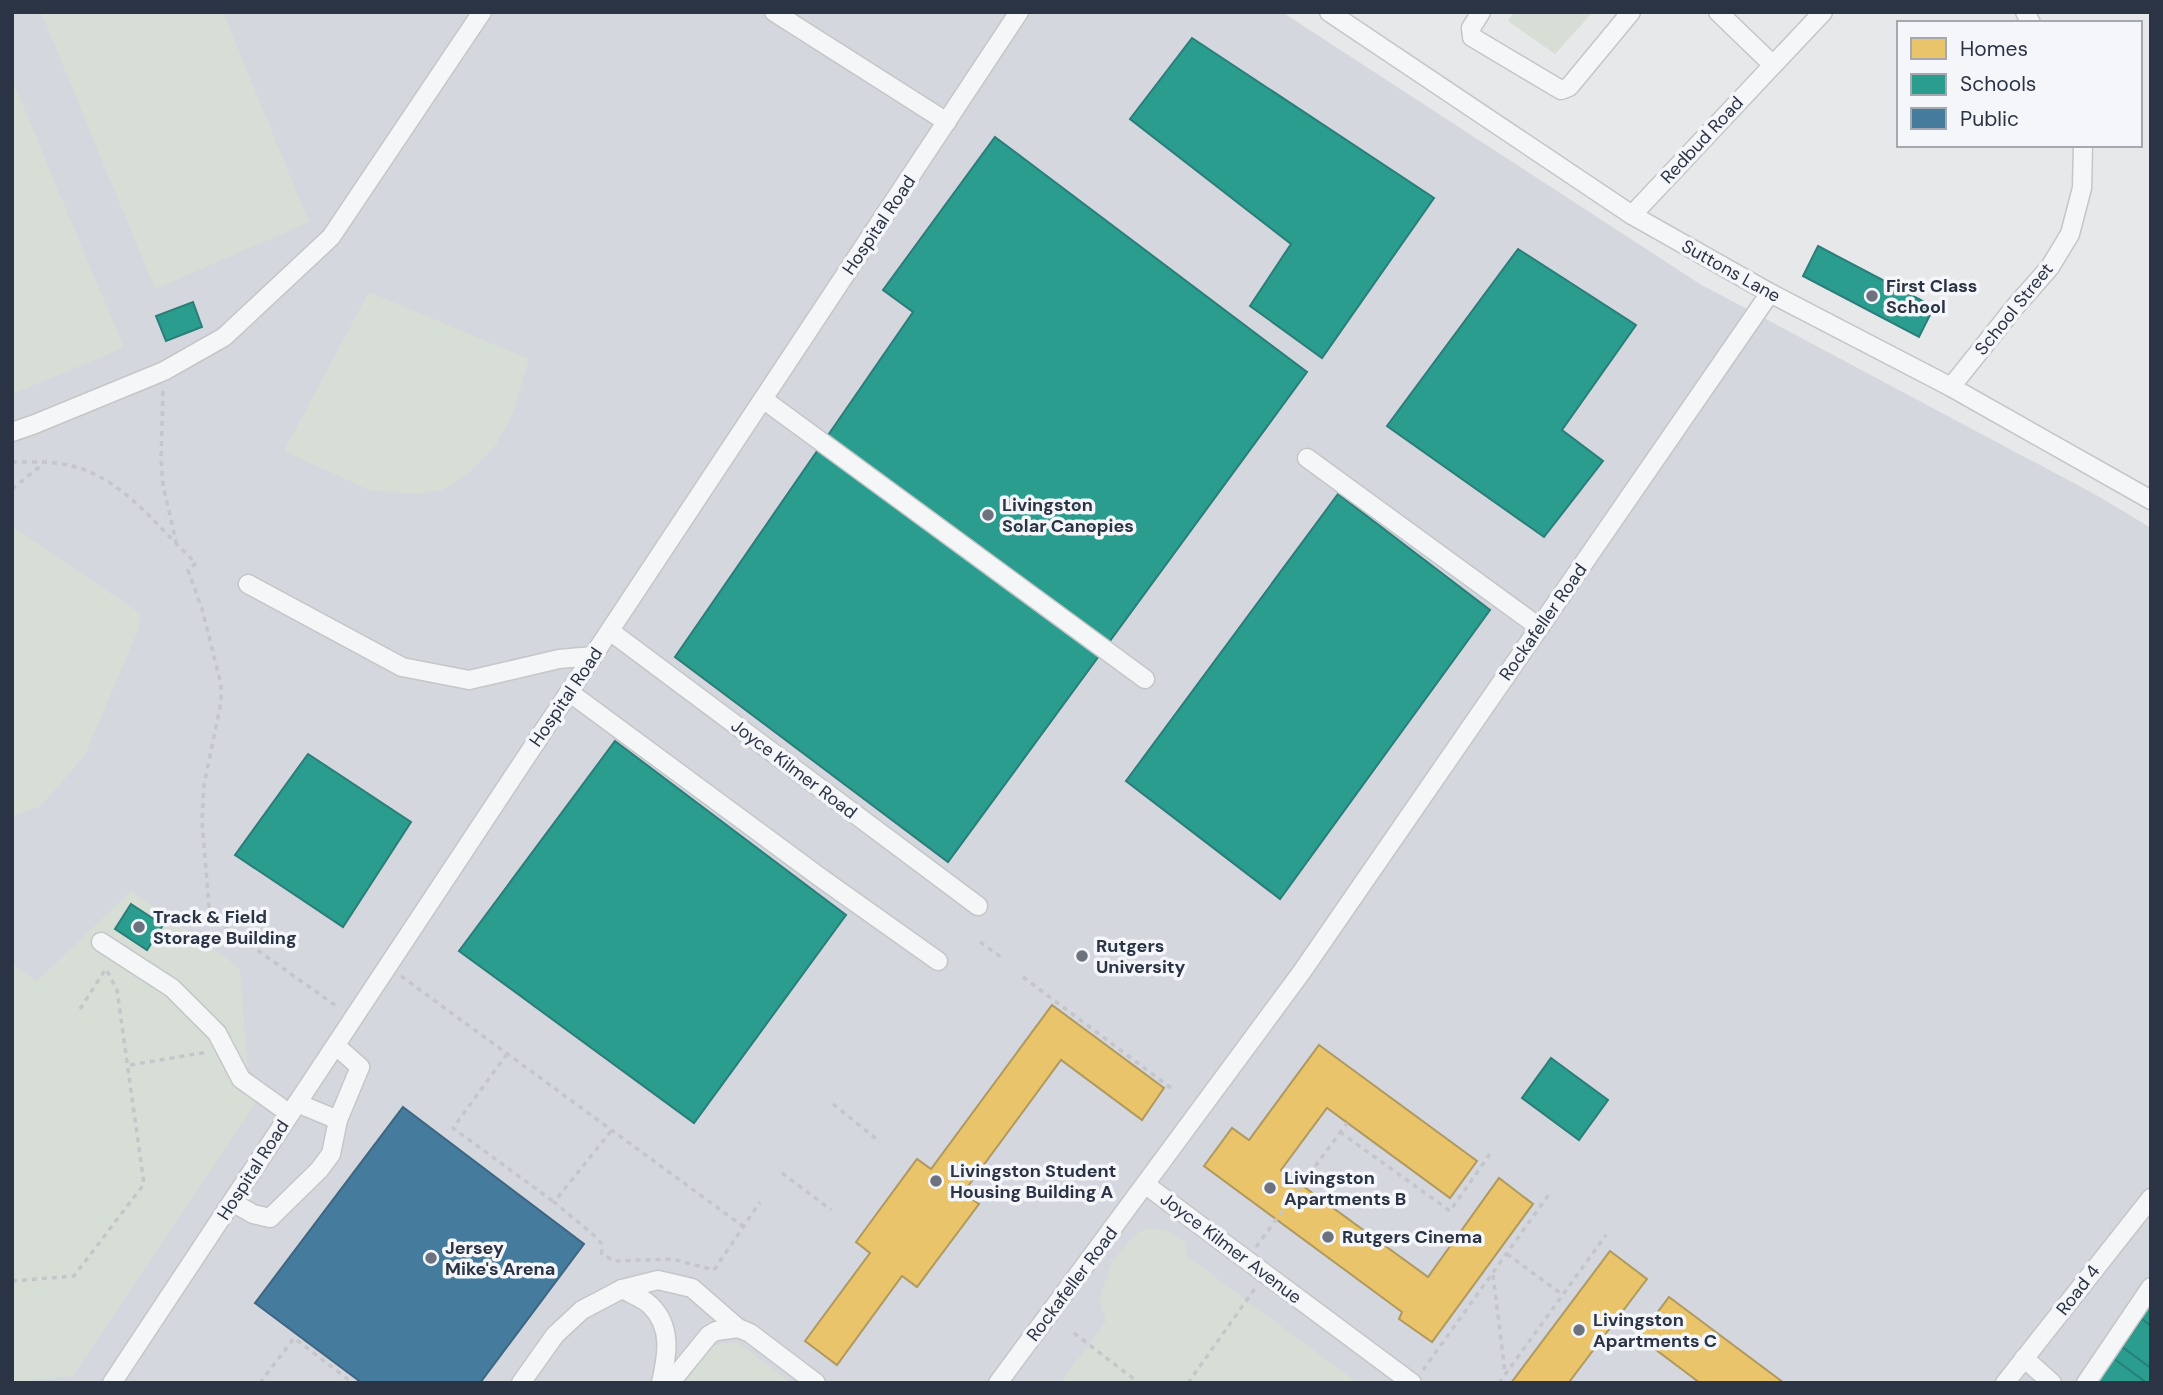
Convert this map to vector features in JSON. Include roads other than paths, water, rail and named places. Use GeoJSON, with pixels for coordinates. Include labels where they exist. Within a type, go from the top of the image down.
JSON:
{"type":"FeatureCollection","features":[{"type":"Feature","properties":{"kind":"street"},"geometry":{"type":"LineString","coordinates":[[12,432],[164,371],[224,337],[331,237],[482,12]]}},
{"type":"Feature","properties":{"kind":"street"},"geometry":{"type":"LineString","coordinates":[[774,12],[947,122]]}},
{"type":"Feature","properties":{"kind":"street","name":"Hospital Road"},"geometry":{"type":"LineString","coordinates":[[113,1383],[1019,12]]}},
{"type":"Feature","properties":{"kind":"street","name":"Suttons Lane"},"geometry":{"type":"LineString","coordinates":[[1329,12],[1632,215],[1770,293],[1951,387],[2151,499]]}},
{"type":"Feature","properties":{"kind":"street"},"geometry":{"type":"LineString","coordinates":[[1481,12],[1471,28],[1472,37],[1562,90],[1569,87],[1631,12]]}},
{"type":"Feature","properties":{"kind":"street"},"geometry":{"type":"LineString","coordinates":[[1718,12],[1773,65]]}},
{"type":"Feature","properties":{"kind":"street","name":"Redbud Road"},"geometry":{"type":"LineString","coordinates":[[1632,215],[1823,12]]}},
{"type":"Feature","properties":{"kind":"street","name":"School Street"},"geometry":{"type":"LineString","coordinates":[[1951,387],[2050,267],[2070,234],[2082,188],[2083,147]]}},
{"type":"Feature","properties":{"kind":"street","name":"Rockafeller Road"},"geometry":{"type":"LineString","coordinates":[[1315,952],[1770,293]]}},
{"type":"Feature","properties":{"kind":"street"},"geometry":{"type":"LineString","coordinates":[[763,400],[1145,679]]}},
{"type":"Feature","properties":{"kind":"street"},"geometry":{"type":"LineString","coordinates":[[1307,458],[1539,627]]}},
{"type":"Feature","properties":{"kind":"street"},"geometry":{"type":"LineString","coordinates":[[248,584],[402,667],[470,680],[559,659],[593,656]]}},
{"type":"Feature","properties":{"kind":"street","name":"Joyce Kilmer Road"},"geometry":{"type":"LineString","coordinates":[[610,631],[978,906]]}},
{"type":"Feature","properties":{"kind":"street"},"geometry":{"type":"LineString","coordinates":[[569,692],[938,961]]}},
{"type":"Feature","properties":{"kind":"street"},"geometry":{"type":"LineString","coordinates":[[101,942],[172,988],[217,1033],[241,1079],[294,1109],[338,1120]]}},
{"type":"Feature","properties":{"kind":"street","name":"Joyce Kilmer Avenue"},"geometry":{"type":"LineString","coordinates":[[1315,952],[1146,1185],[1265,1274],[1416,1378]]}},
{"type":"Feature","properties":{"kind":"street"},"geometry":{"type":"LineString","coordinates":[[232,1202],[253,1214],[270,1218],[320,1170],[331,1154],[338,1120],[360,1067],[336,1046]]}},
{"type":"Feature","properties":{"kind":"street","name":"Rockafeller Road"},"geometry":{"type":"LineString","coordinates":[[998,1383],[1146,1185]]}},
{"type":"Feature","properties":{"kind":"street","name":"Road 4"},"geometry":{"type":"LineString","coordinates":[[2005,1383],[2151,1198]]}},
{"type":"Feature","properties":{"kind":"street"},"geometry":{"type":"LineString","coordinates":[[521,1383],[555,1335],[582,1310],[622,1289],[658,1280],[692,1288],[738,1328],[750,1333],[816,1383]]}},
{"type":"Feature","properties":{"kind":"street"},"geometry":{"type":"LineString","coordinates":[[2086,1383],[2151,1287]]}},
{"type":"Feature","properties":{"kind":"street"},"geometry":{"type":"LineString","coordinates":[[622,1289],[649,1304],[662,1320],[667,1338],[662,1383]]}},
{"type":"Feature","properties":{"kind":"street"},"geometry":{"type":"LineString","coordinates":[[670,1383],[709,1335],[716,1331],[738,1328]]}},
{"type":"Feature","properties":{"kind":"street"},"geometry":{"type":"LineString","coordinates":[[2024,1359],[2052,1383]]}},
{"type":"Feature","properties":{"kind":"place","name":"First Class School"},"geometry":{"type":"Point","coordinates":[1872,296]}},
{"type":"Feature","properties":{"kind":"place","name":"Livingston Solar Canopies"},"geometry":{"type":"Point","coordinates":[988,515]}},
{"type":"Feature","properties":{"kind":"place","name":"Track & Field Storage Building"},"geometry":{"type":"Point","coordinates":[139,927]}},
{"type":"Feature","properties":{"kind":"place","name":"Rutgers University"},"geometry":{"type":"Point","coordinates":[1082,956]}},
{"type":"Feature","properties":{"kind":"place","name":"Livingston Student Housing Building A"},"geometry":{"type":"Point","coordinates":[936,1181]}},
{"type":"Feature","properties":{"kind":"place","name":"Livingston Apartments B"},"geometry":{"type":"Point","coordinates":[1270,1188]}},
{"type":"Feature","properties":{"kind":"place","name":"Rutgers Cinema"},"geometry":{"type":"Point","coordinates":[1328,1237]}},
{"type":"Feature","properties":{"kind":"place","name":"Jersey Mike's Arena"},"geometry":{"type":"Point","coordinates":[431,1258]}},
{"type":"Feature","properties":{"kind":"place","name":"Livingston Apartments C"},"geometry":{"type":"Point","coordinates":[1579,1330]}}]}
